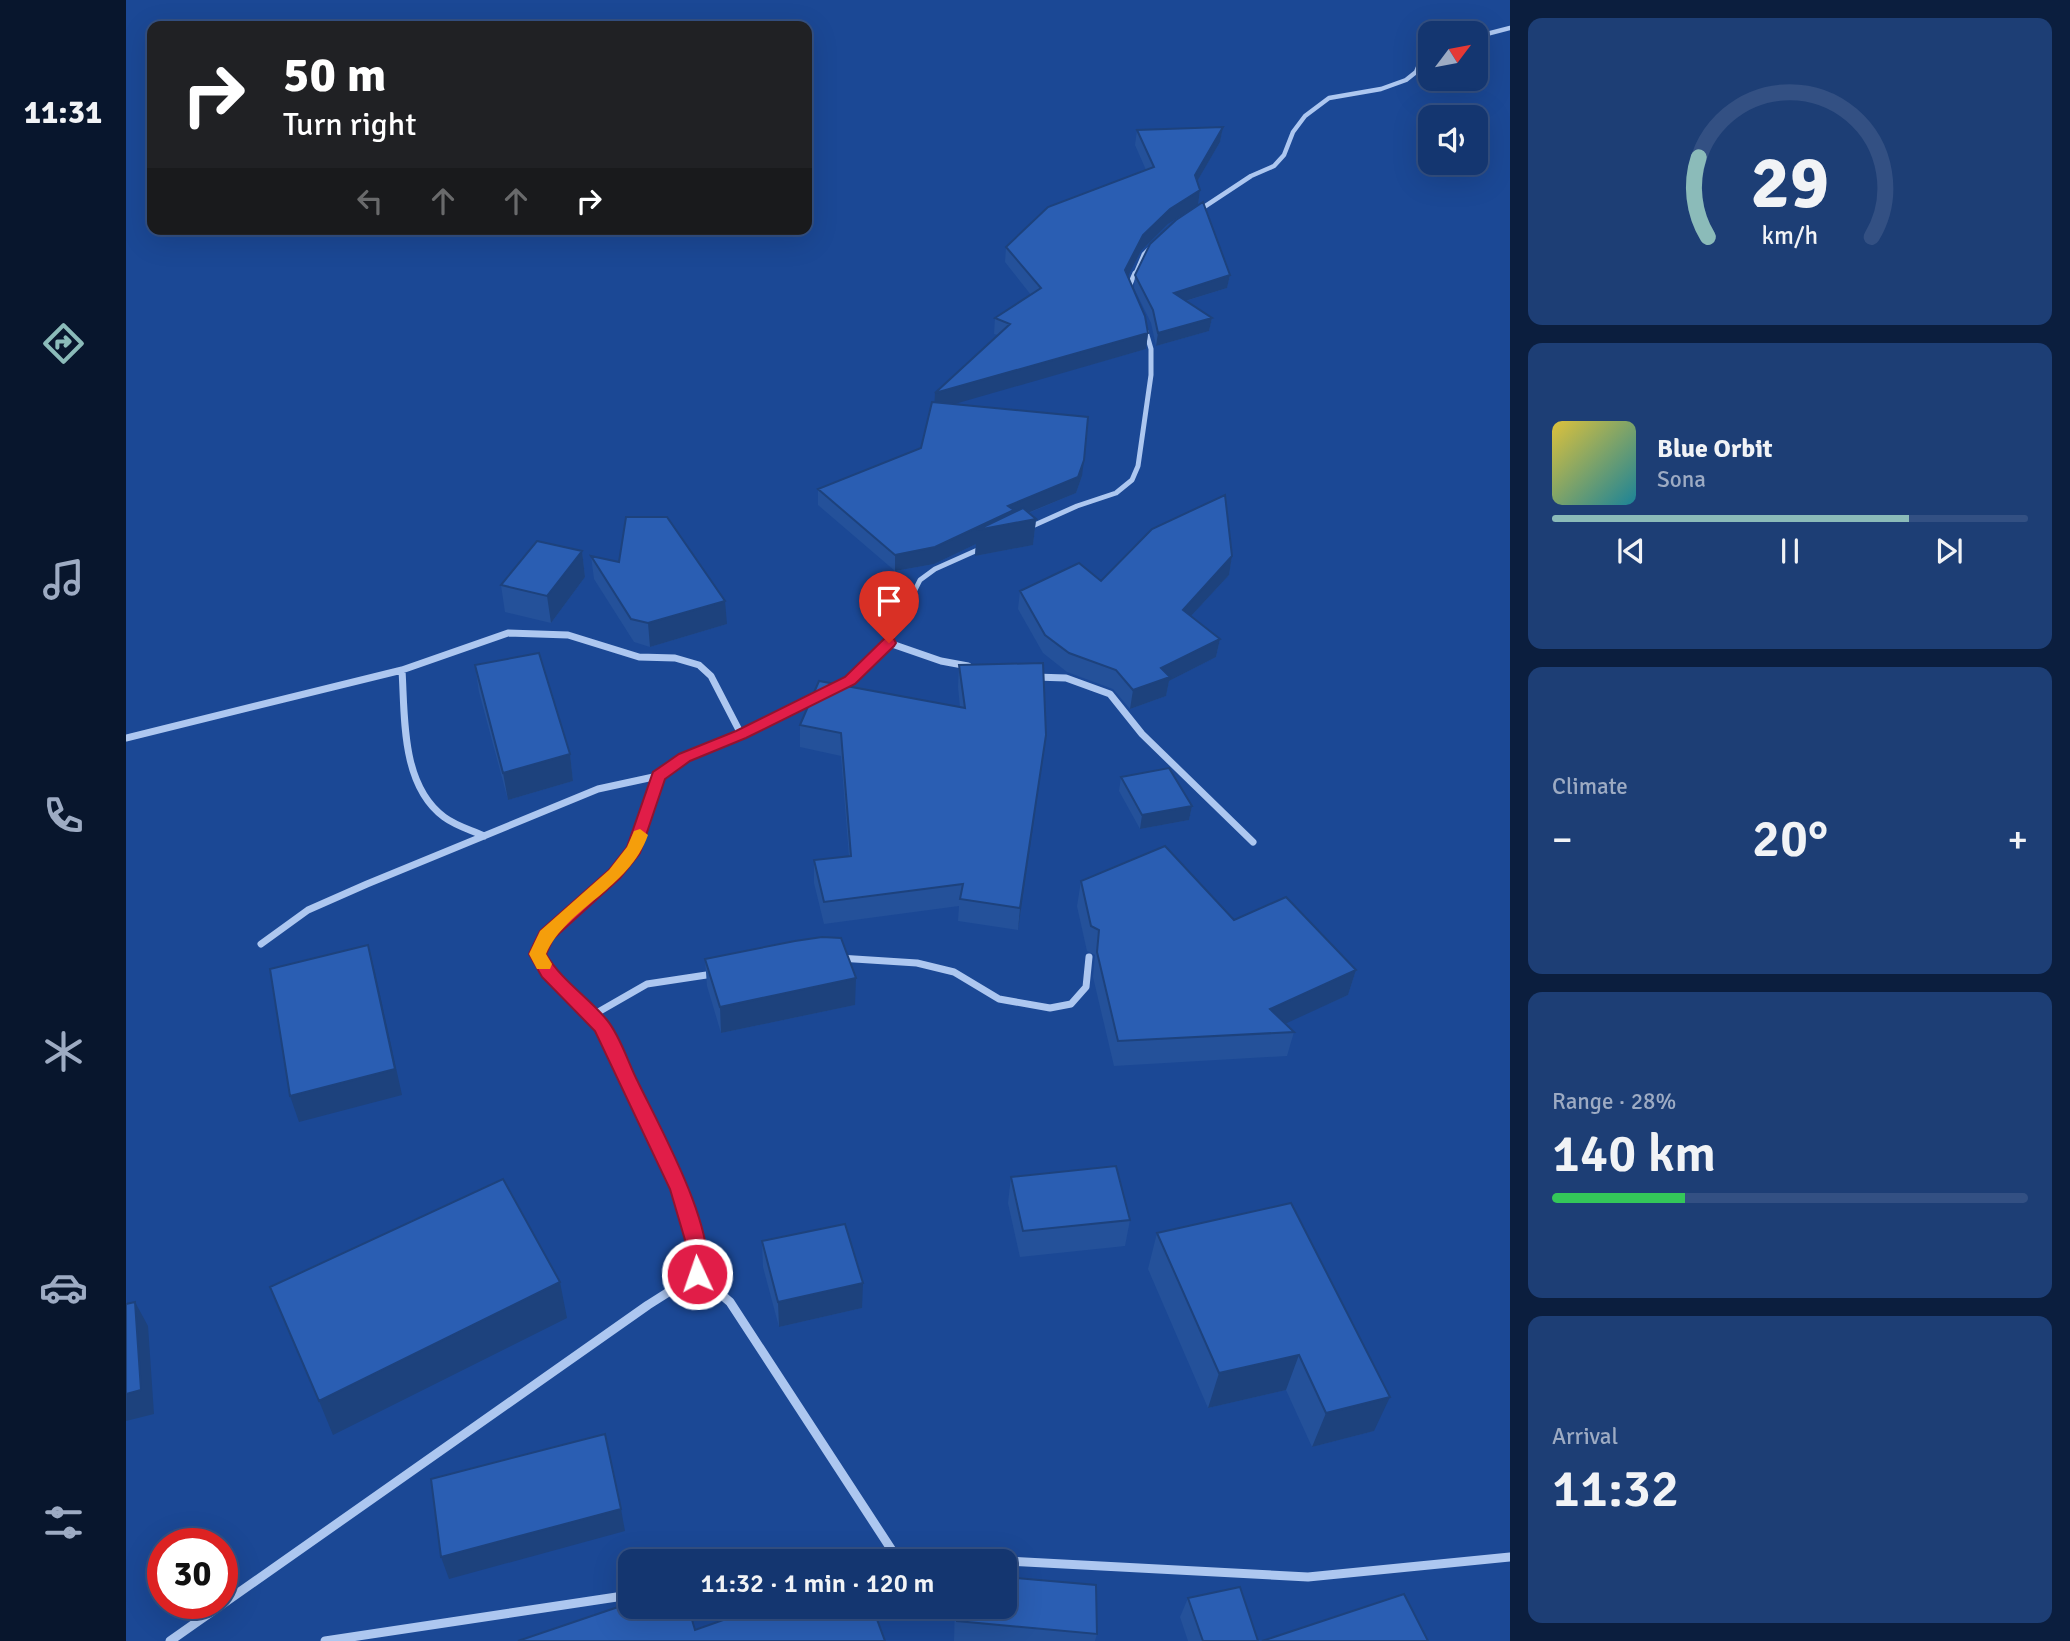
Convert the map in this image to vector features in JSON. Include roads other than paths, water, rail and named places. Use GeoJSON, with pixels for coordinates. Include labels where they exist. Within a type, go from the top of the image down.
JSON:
{"type":"FeatureCollection","features":[{"type":"Feature","properties":{"kind":"street"},"geometry":{"type":"LineString","coordinates":[[1488,34],[1510,28]]}},
{"type":"Feature","properties":{"kind":"street"},"geometry":{"type":"LineString","coordinates":[[1194,214],[1251,176],[1274,166],[1284,155],[1293,132],[1305,116],[1329,98],[1381,89],[1406,80],[1418,67]]}},
{"type":"Feature","properties":{"kind":"street"},"geometry":{"type":"LineString","coordinates":[[1132,299],[1128,288],[1144,254],[1162,237]]}},
{"type":"Feature","properties":{"kind":"street"},"geometry":{"type":"LineString","coordinates":[[1019,532],[1079,505],[1108,497],[1124,489],[1133,480],[1141,449],[1151,380],[1150,337],[1141,319]]}},
{"type":"Feature","properties":{"kind":"street"},"geometry":{"type":"LineString","coordinates":[[261,944],[308,910],[598,789],[659,776],[684,757],[741,734],[850,681],[889,643],[920,580],[935,569],[995,542]]}},
{"type":"Feature","properties":{"kind":"street"},"geometry":{"type":"LineString","coordinates":[[126,738],[402,670],[508,633],[568,635],[639,657],[675,659],[699,665],[711,676],[741,734]]}},
{"type":"Feature","properties":{"kind":"street"},"geometry":{"type":"LineString","coordinates":[[889,643],[941,661],[977,668]]}},
{"type":"Feature","properties":{"kind":"street"},"geometry":{"type":"LineString","coordinates":[[402,670],[409,750],[417,785],[442,816],[484,836]]}},
{"type":"Feature","properties":{"kind":"street"},"geometry":{"type":"LineString","coordinates":[[1026,676],[1066,678],[1110,694],[1129,714],[1142,734],[1253,842]]}},
{"type":"Feature","properties":{"kind":"street"},"geometry":{"type":"LineString","coordinates":[[659,776],[635,849],[615,874],[546,935],[538,954],[548,972],[602,1026],[680,1189],[695,1240],[697,1274],[730,1302],[891,1549]]}},
{"type":"Feature","properties":{"kind":"street"},"geometry":{"type":"LineString","coordinates":[[834,958],[917,963],[954,972],[999,999],[1050,1007],[1071,1004],[1086,987],[1089,957]]}},
{"type":"Feature","properties":{"kind":"street"},"geometry":{"type":"LineString","coordinates":[[593,1015],[647,984],[720,973]]}},
{"type":"Feature","properties":{"kind":"street"},"geometry":{"type":"LineString","coordinates":[[170,1641],[636,1313],[697,1274]]}},
{"type":"Feature","properties":{"kind":"street"},"geometry":{"type":"LineString","coordinates":[[1017,1561],[1308,1577],[1510,1557]]}},
{"type":"Feature","properties":{"kind":"street"},"geometry":{"type":"LineString","coordinates":[[325,1641],[618,1597]]}}]}
